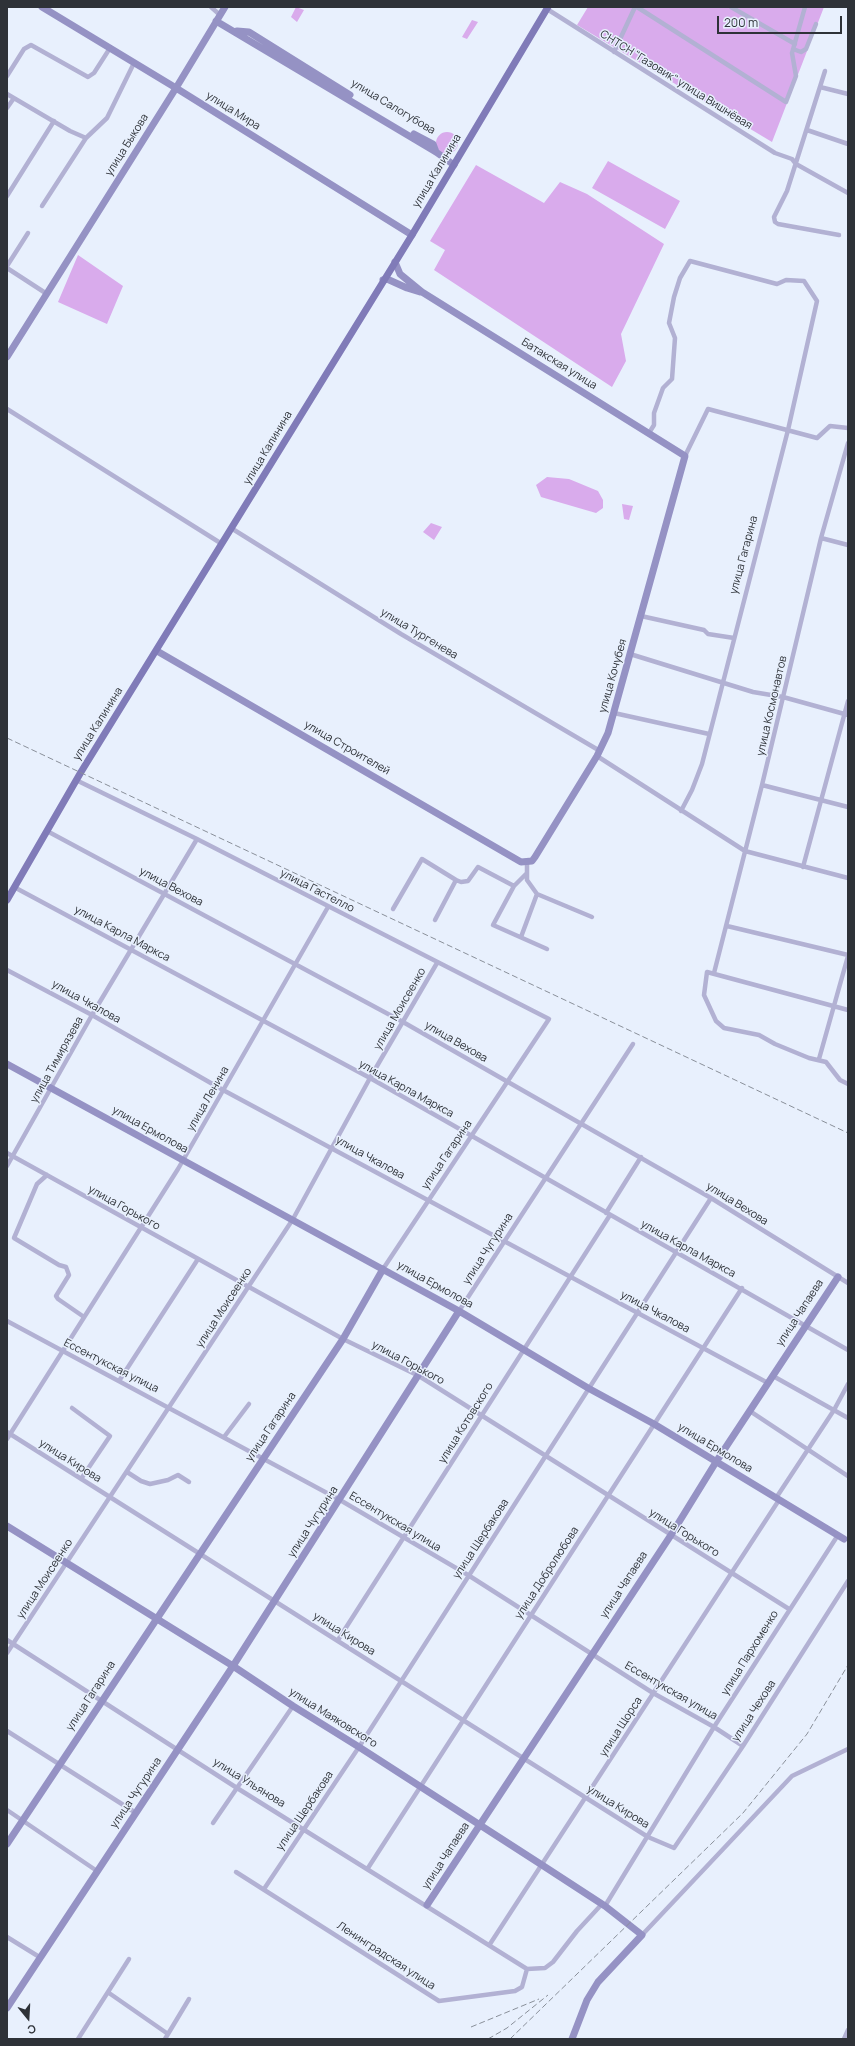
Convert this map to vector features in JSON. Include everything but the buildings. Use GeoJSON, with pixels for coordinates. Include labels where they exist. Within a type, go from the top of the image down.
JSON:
{"type":"FeatureCollection","features":[{"type":"Feature","properties":{"kind":"main road","name":"улица Калинина"},"geometry":{"type":"LineString","coordinates":[[7,900],[76,780],[157,651],[383,280],[412,235],[548,8]]}},
{"type":"Feature","properties":{"kind":"street","name":"улица Мира"},"geometry":{"type":"LineString","coordinates":[[42,7],[176,88],[412,235]]}},
{"type":"Feature","properties":{"kind":"street"},"geometry":{"type":"LineString","coordinates":[[211,7],[218,18]]}},
{"type":"Feature","properties":{"kind":"street","name":"улица Быкова"},"geometry":{"type":"LineString","coordinates":[[7,357],[176,88],[225,7]]}},
{"type":"Feature","properties":{"kind":"street"},"geometry":{"type":"LineString","coordinates":[[614,52],[636,7],[786,102],[796,76],[792,53],[805,7]]}},
{"type":"Feature","properties":{"kind":"street"},"geometry":{"type":"LineString","coordinates":[[731,7],[801,52],[806,49],[816,24]]}},
{"type":"Feature","properties":{"kind":"street","name":"СНТСН \"Газовик\" улица Вишнёвая"},"geometry":{"type":"LineString","coordinates":[[548,8],[614,52],[776,153],[792,159],[796,164],[848,193]]}},
{"type":"Feature","properties":{"kind":"street","name":"улица Салогубова"},"geometry":{"type":"LineString","coordinates":[[218,18],[232,31],[248,35],[433,144],[436,152],[454,165]]}},
{"type":"Feature","properties":{"kind":"street"},"geometry":{"type":"LineString","coordinates":[[7,76],[24,49],[31,45],[88,77],[94,73],[110,48]]}},
{"type":"Feature","properties":{"kind":"street"},"geometry":{"type":"LineString","coordinates":[[42,206],[86,138],[108,118],[134,63]]}},
{"type":"Feature","properties":{"kind":"street"},"geometry":{"type":"LineString","coordinates":[[825,72],[787,191],[774,217],[775,222],[778,224],[839,235]]}},
{"type":"Feature","properties":{"kind":"street"},"geometry":{"type":"LineString","coordinates":[[820,87],[848,94]]}},
{"type":"Feature","properties":{"kind":"street"},"geometry":{"type":"LineString","coordinates":[[7,94],[86,138]]}},
{"type":"Feature","properties":{"kind":"street"},"geometry":{"type":"LineString","coordinates":[[7,108],[14,98]]}},
{"type":"Feature","properties":{"kind":"street"},"geometry":{"type":"LineString","coordinates":[[7,196],[54,121]]}},
{"type":"Feature","properties":{"kind":"street"},"geometry":{"type":"LineString","coordinates":[[807,130],[848,144]]}},
{"type":"Feature","properties":{"kind":"street"},"geometry":{"type":"LineString","coordinates":[[28,233],[7,267],[47,294]]}},
{"type":"Feature","properties":{"kind":"street","name":"улица Гагарина"},"geometry":{"type":"LineString","coordinates":[[649,433],[654,425],[654,413],[663,388],[672,379],[675,338],[669,323],[674,297],[680,278],[690,261],[777,284],[786,280],[804,281],[817,301],[788,430],[709,734],[692,790],[681,811]]}},
{"type":"Feature","properties":{"kind":"street","name":"Батакская улица"},"geometry":{"type":"LineString","coordinates":[[395,262],[400,274],[422,292],[685,456]]}},
{"type":"Feature","properties":{"kind":"street","name":"Батакская улица"},"geometry":{"type":"LineString","coordinates":[[383,280],[387,279],[407,288],[422,292]]}},
{"type":"Feature","properties":{"kind":"street","name":"улица Кочубея"},"geometry":{"type":"LineString","coordinates":[[526,862],[535,857],[598,754],[608,733],[685,456],[708,409],[788,430]]}},
{"type":"Feature","properties":{"kind":"street"},"geometry":{"type":"LineString","coordinates":[[7,410],[222,544]]}},
{"type":"Feature","properties":{"kind":"street"},"geometry":{"type":"LineString","coordinates":[[788,430],[817,438],[830,426],[848,428]]}},
{"type":"Feature","properties":{"kind":"street","name":"улица Космонавтов"},"geometry":{"type":"LineString","coordinates":[[714,973],[762,785],[821,538],[848,442]]}},
{"type":"Feature","properties":{"kind":"street","name":"улица Тургенева"},"geometry":{"type":"LineString","coordinates":[[232,528],[401,634],[598,754],[681,811],[745,851],[848,878]]}},
{"type":"Feature","properties":{"kind":"street"},"geometry":{"type":"LineString","coordinates":[[821,538],[848,545]]}},
{"type":"Feature","properties":{"kind":"street"},"geometry":{"type":"LineString","coordinates":[[640,616],[704,630],[708,634],[734,638]]}},
{"type":"Feature","properties":{"kind":"street","name":"улица Строителей"},"geometry":{"type":"LineString","coordinates":[[157,651],[517,860],[526,862]]}},
{"type":"Feature","properties":{"kind":"street"},"geometry":{"type":"LineString","coordinates":[[630,654],[722,684],[753,692],[783,697],[846,714]]}},
{"type":"Feature","properties":{"kind":"street"},"geometry":{"type":"LineString","coordinates":[[803,867],[846,714],[848,701]]}},
{"type":"Feature","properties":{"kind":"street"},"geometry":{"type":"LineString","coordinates":[[614,713],[709,734]]}},
{"type":"Feature","properties":{"kind":"street","name":"улица Гастелло"},"geometry":{"type":"LineString","coordinates":[[76,780],[197,839],[549,1019]]}},
{"type":"Feature","properties":{"kind":"street"},"geometry":{"type":"LineString","coordinates":[[762,785],[848,807]]}},
{"type":"Feature","properties":{"kind":"street","name":"улица Вехова"},"geometry":{"type":"LineString","coordinates":[[47,831],[403,1022],[711,1198],[848,1283]]}},
{"type":"Feature","properties":{"kind":"street","name":"улица Тимирязева"},"geometry":{"type":"LineString","coordinates":[[7,1166],[92,1016],[197,839]]}},
{"type":"Feature","properties":{"kind":"street"},"geometry":{"type":"LineString","coordinates":[[393,909],[422,859],[461,882],[468,881],[478,867],[514,886]]}},
{"type":"Feature","properties":{"kind":"street"},"geometry":{"type":"LineString","coordinates":[[526,862],[527,880],[537,894],[592,917]]}},
{"type":"Feature","properties":{"kind":"street"},"geometry":{"type":"LineString","coordinates":[[527,874],[514,886],[494,925],[547,949]]}},
{"type":"Feature","properties":{"kind":"street"},"geometry":{"type":"LineString","coordinates":[[435,920],[456,880]]}},
{"type":"Feature","properties":{"kind":"street","name":"улица Карла Маркса"},"geometry":{"type":"LineString","coordinates":[[14,887],[370,1078],[675,1252],[742,1288],[848,1350]]}},
{"type":"Feature","properties":{"kind":"street"},"geometry":{"type":"LineString","coordinates":[[521,937],[537,894]]}},
{"type":"Feature","properties":{"kind":"street","name":"улица Ленина"},"geometry":{"type":"LineString","coordinates":[[7,1439],[8,1433],[142,1228],[224,1090],[328,907]]}},
{"type":"Feature","properties":{"kind":"street"},"geometry":{"type":"LineString","coordinates":[[727,926],[848,956],[819,1059]]}},
{"type":"Feature","properties":{"kind":"street","name":"улица Моисеенко"},"geometry":{"type":"LineString","coordinates":[[7,1653],[293,1220],[370,1078],[437,963]]}},
{"type":"Feature","properties":{"kind":"street","name":"улица Чкалова"},"geometry":{"type":"LineString","coordinates":[[7,970],[224,1090],[768,1383]]}},
{"type":"Feature","properties":{"kind":"street"},"geometry":{"type":"LineString","coordinates":[[848,1010],[707,972],[704,995],[716,1021],[724,1028],[760,1035],[775,1044],[809,1058],[819,1059],[826,1062],[840,1080],[848,1084]]}},
{"type":"Feature","properties":{"kind":"street","name":"улица Гагарина"},"geometry":{"type":"LineString","coordinates":[[7,1844],[262,1458],[343,1339],[383,1269],[549,1019]]}},
{"type":"Feature","properties":{"kind":"street","name":"улица Чугурина"},"geometry":{"type":"LineString","coordinates":[[7,2008],[233,1666],[459,1312],[506,1242],[633,1044]]}},
{"type":"Feature","properties":{"kind":"street","name":"улица Ермолова"},"geometry":{"type":"LineString","coordinates":[[7,1064],[383,1269],[524,1348],[588,1388],[654,1424],[777,1499],[845,1537]]}},
{"type":"Feature","properties":{"kind":"street","name":"улица Горького"},"geometry":{"type":"LineString","coordinates":[[7,1153],[343,1339],[419,1376],[789,1609]]}},
{"type":"Feature","properties":{"kind":"street","name":"улица Котовского"},"geometry":{"type":"LineString","coordinates":[[338,1640],[570,1276],[641,1157]]}},
{"type":"Feature","properties":{"kind":"street"},"geometry":{"type":"LineString","coordinates":[[47,1175],[37,1184],[14,1238],[59,1265],[66,1267],[69,1275],[56,1296],[84,1317]]}},
{"type":"Feature","properties":{"kind":"street","name":"улица Щербакова"},"geometry":{"type":"LineString","coordinates":[[264,1889],[359,1747],[711,1198]]}},
{"type":"Feature","properties":{"kind":"street"},"geometry":{"type":"LineString","coordinates":[[119,1381],[198,1259]]}},
{"type":"Feature","properties":{"kind":"street","name":"улица Чапаева"},"geometry":{"type":"LineString","coordinates":[[427,1905],[671,1535],[804,1325],[838,1276]]}},
{"type":"Feature","properties":{"kind":"street","name":"улица Добролюбова"},"geometry":{"type":"LineString","coordinates":[[368,1868],[742,1288]]}},
{"type":"Feature","properties":{"kind":"street","name":"Ессентукская улица"},"geometry":{"type":"LineString","coordinates":[[7,1321],[340,1500],[468,1575],[653,1693],[714,1727],[743,1746]]}},
{"type":"Feature","properties":{"kind":"street"},"geometry":{"type":"LineString","coordinates":[[773,1376],[848,1418]]}},
{"type":"Feature","properties":{"kind":"street","name":"улица Щорса"},"geometry":{"type":"LineString","coordinates":[[490,1944],[731,1573],[807,1449],[834,1410],[848,1384]]}},
{"type":"Feature","properties":{"kind":"street"},"geometry":{"type":"LineString","coordinates":[[224,1437],[250,1404]]}},
{"type":"Feature","properties":{"kind":"street"},"geometry":{"type":"LineString","coordinates":[[72,1408],[110,1436],[82,1479]]}},
{"type":"Feature","properties":{"kind":"street"},"geometry":{"type":"LineString","coordinates":[[750,1411],[848,1476]]}},
{"type":"Feature","properties":{"kind":"street","name":"улица Кирова"},"geometry":{"type":"LineString","coordinates":[[8,1433],[648,1837],[674,1848]]}},
{"type":"Feature","properties":{"kind":"street"},"geometry":{"type":"LineString","coordinates":[[127,1472],[141,1481],[150,1484],[168,1480],[178,1475],[189,1482]]}},
{"type":"Feature","properties":{"kind":"street","name":"улица Маяковского"},"geometry":{"type":"LineString","coordinates":[[7,1526],[233,1666],[292,1706],[420,1786],[604,1905],[642,1935]]}},
{"type":"Feature","properties":{"kind":"street","name":"улица Пархоменко"},"geometry":{"type":"LineString","coordinates":[[527,1969],[545,1968],[604,1905],[648,1837],[714,1727],[789,1609],[845,1537]]}},
{"type":"Feature","properties":{"kind":"street","name":"улица Чехова"},"geometry":{"type":"LineString","coordinates":[[674,1848],[743,1746],[848,1581]]}},
{"type":"Feature","properties":{"kind":"street","name":"улица Ульянова"},"geometry":{"type":"LineString","coordinates":[[7,1640],[179,1749],[237,1788],[490,1944],[527,1969]]}},
{"type":"Feature","properties":{"kind":"street"},"geometry":{"type":"LineString","coordinates":[[213,1823],[292,1706]]}},
{"type":"Feature","properties":{"kind":"street"},"geometry":{"type":"LineString","coordinates":[[7,1731],[136,1812]]}},
{"type":"Feature","properties":{"kind":"street"},"geometry":{"type":"LineString","coordinates":[[572,2039],[587,2000],[598,1982],[792,1776],[848,1749]]}},
{"type":"Feature","properties":{"kind":"street"},"geometry":{"type":"LineString","coordinates":[[7,1810],[98,1871]]}},
{"type":"Feature","properties":{"kind":"street","name":"Ленинградская улица"},"geometry":{"type":"LineString","coordinates":[[236,1872],[439,2001],[515,1991],[522,1987],[527,1969]]}},
{"type":"Feature","properties":{"kind":"street"},"geometry":{"type":"LineString","coordinates":[[7,1936],[41,1958]]}},
{"type":"Feature","properties":{"kind":"street"},"geometry":{"type":"LineString","coordinates":[[78,2039],[109,1993],[129,1959]]}},
{"type":"Feature","properties":{"kind":"street"},"geometry":{"type":"LineString","coordinates":[[109,1993],[166,2037],[189,1999]]}},
{"type":"Feature","properties":{"kind":"street"},"geometry":{"type":"LineString","coordinates":[[844,2039],[848,2030]]}},
{"type":"Feature","properties":{"kind":"shaded area"},"geometry":{"type":"Polygon","coordinates":[[[296,7],[304,10],[297,22],[291,17],[296,7]]]}},
{"type":"Feature","properties":{"kind":"shaded area"},"geometry":{"type":"Polygon","coordinates":[[[588,7],[824,7],[772,142],[577,25],[588,7]]]}},
{"type":"Feature","properties":{"kind":"shaded area"},"geometry":{"type":"Polygon","coordinates":[[[472,20],[478,22],[467,39],[462,37],[472,20]]]}},
{"type":"Feature","properties":{"kind":"shaded area"},"geometry":{"type":"Polygon","coordinates":[[[447,132],[455,135],[458,143],[455,151],[447,154],[439,151],[436,143],[439,135],[447,132]]]}},
{"type":"Feature","properties":{"kind":"shaded area"},"geometry":{"type":"Polygon","coordinates":[[[608,161],[680,201],[665,229],[592,188],[608,161]]]}},
{"type":"Feature","properties":{"kind":"shaded area"},"geometry":{"type":"Polygon","coordinates":[[[476,165],[544,203],[560,182],[587,194],[664,244],[621,334],[626,361],[612,387],[434,270],[445,250],[430,241],[476,165]]]}},
{"type":"Feature","properties":{"kind":"shaded area"},"geometry":{"type":"Polygon","coordinates":[[[78,255],[123,286],[107,324],[58,302],[78,255]]]}},
{"type":"Feature","properties":{"kind":"shaded area"},"geometry":{"type":"Polygon","coordinates":[[[547,477],[569,479],[598,491],[603,500],[603,508],[596,513],[541,497],[536,485],[547,477]]]}},
{"type":"Feature","properties":{"kind":"shaded area"},"geometry":{"type":"Polygon","coordinates":[[[622,504],[633,506],[629,520],[624,519],[622,504]]]}},
{"type":"Feature","properties":{"kind":"shaded area"},"geometry":{"type":"Polygon","coordinates":[[[431,523],[442,527],[434,540],[423,532],[431,523]]]}},
{"type":"Feature","properties":{"kind":"railway"},"geometry":{"type":"LineString","coordinates":[[7,738],[848,1133]]}},
{"type":"Feature","properties":{"kind":"railway"},"geometry":{"type":"LineString","coordinates":[[510,2039],[743,1813],[807,1734],[848,1665]]}},
{"type":"Feature","properties":{"kind":"railway"},"geometry":{"type":"LineString","coordinates":[[488,2039],[507,2028],[548,1995]]}},
{"type":"Feature","properties":{"kind":"railway"},"geometry":{"type":"LineString","coordinates":[[471,2027],[539,1999]]}}]}
